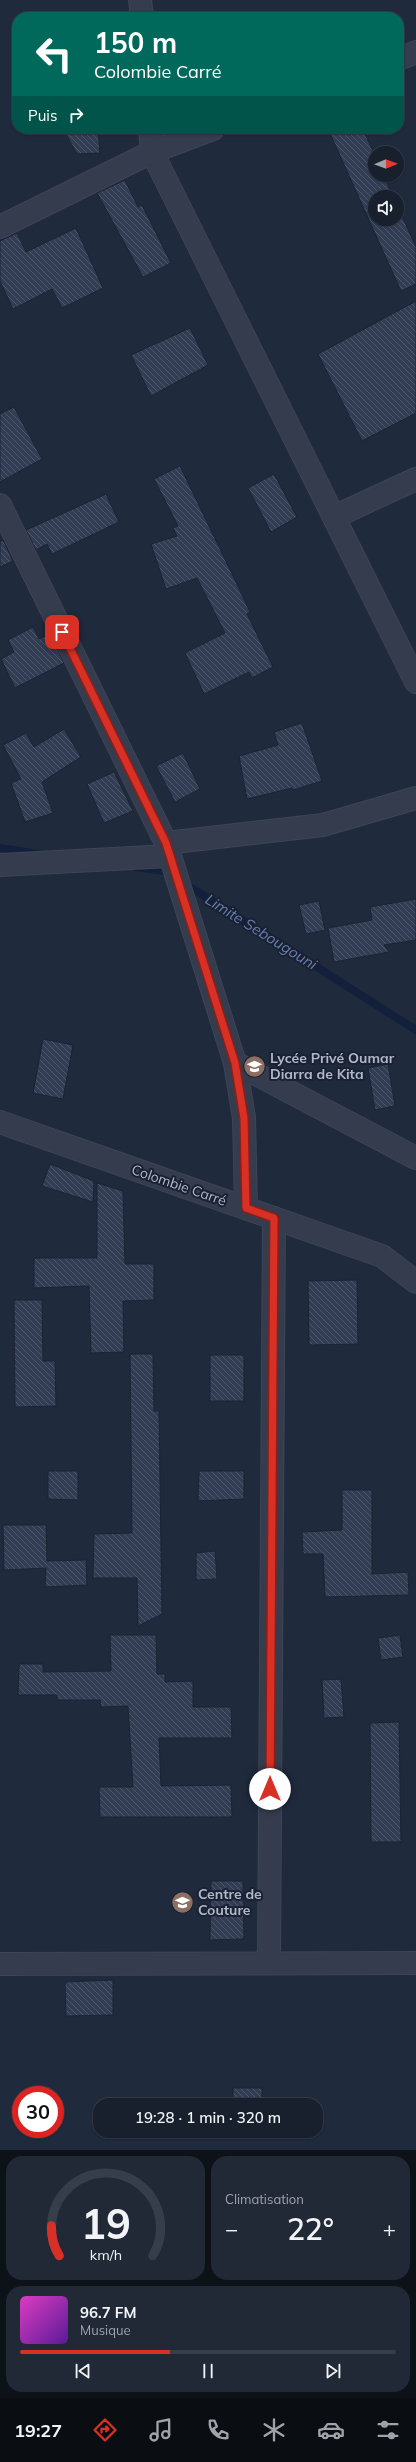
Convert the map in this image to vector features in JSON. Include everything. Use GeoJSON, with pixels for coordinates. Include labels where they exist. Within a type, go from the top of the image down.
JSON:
{"type":"FeatureCollection","features":[{"type":"Feature","properties":{"kind":"street"},"geometry":{"type":"LineString","coordinates":[[140,0],[141,12]]}},
{"type":"Feature","properties":{"kind":"street"},"geometry":{"type":"LineString","coordinates":[[404,57],[416,52]]}},
{"type":"Feature","properties":{"kind":"street"},"geometry":{"type":"LineString","coordinates":[[150,134],[152,152],[416,682]]}},
{"type":"Feature","properties":{"kind":"street"},"geometry":{"type":"LineString","coordinates":[[0,227],[152,152],[200,134]]}},
{"type":"Feature","properties":{"kind":"street"},"geometry":{"type":"LineString","coordinates":[[334,517],[416,479]]}},
{"type":"Feature","properties":{"kind":"street"},"geometry":{"type":"LineString","coordinates":[[0,505],[167,849],[235,1063],[244,1118],[246,1208]]}},
{"type":"Feature","properties":{"kind":"street"},"geometry":{"type":"LineString","coordinates":[[0,865],[167,849],[322,824],[416,798]]}},
{"type":"Feature","properties":{"kind":"street"},"geometry":{"type":"LineString","coordinates":[[235,1063],[416,1158]]}},
{"type":"Feature","properties":{"kind":"street","name":"Colombie Carré"},"geometry":{"type":"LineString","coordinates":[[0,1122],[382,1256],[416,1282]]}},
{"type":"Feature","properties":{"kind":"street"},"geometry":{"type":"LineString","coordinates":[[269,1963],[274,1218]]}},
{"type":"Feature","properties":{"kind":"street"},"geometry":{"type":"LineString","coordinates":[[0,1964],[416,1963]]}},
{"type":"Feature","properties":{"kind":"building"},"geometry":{"type":"Polygon","coordinates":[[[66,134],[98,134],[100,153],[77,154],[66,134]]]}},
{"type":"Feature","properties":{"kind":"building"},"geometry":{"type":"Polygon","coordinates":[[[330,134],[365,134],[371,146],[368,146],[368,182],[387,182],[390,190],[368,190],[368,218],[330,134]]]}},
{"type":"Feature","properties":{"kind":"building"},"geometry":{"type":"Polygon","coordinates":[[[125,180],[138,207],[142,205],[171,263],[143,277],[97,193],[125,180]]]}},
{"type":"Feature","properties":{"kind":"building"},"geometry":{"type":"Polygon","coordinates":[[[404,220],[416,247],[416,284],[401,291],[372,226],[404,226],[404,220]]]}},
{"type":"Feature","properties":{"kind":"building"},"geometry":{"type":"Polygon","coordinates":[[[76,228],[103,288],[62,308],[52,289],[13,309],[0,281],[0,241],[17,233],[26,252],[76,228]]]}},
{"type":"Feature","properties":{"kind":"building"},"geometry":{"type":"Polygon","coordinates":[[[416,301],[416,413],[362,441],[318,354],[416,301]]]}},
{"type":"Feature","properties":{"kind":"building"},"geometry":{"type":"Polygon","coordinates":[[[190,328],[208,365],[151,396],[131,355],[190,328]]]}},
{"type":"Feature","properties":{"kind":"building"},"geometry":{"type":"Polygon","coordinates":[[[14,407],[42,459],[0,482],[0,414],[14,407]]]}},
{"type":"Feature","properties":{"kind":"building"},"geometry":{"type":"Polygon","coordinates":[[[180,466],[250,612],[247,614],[273,667],[252,678],[249,672],[204,694],[185,653],[225,633],[197,578],[166,589],[151,544],[177,536],[173,528],[178,526],[154,479],[180,466]]]}},
{"type":"Feature","properties":{"kind":"building"},"geometry":{"type":"Polygon","coordinates":[[[274,474],[297,517],[271,532],[248,488],[274,474]]]}},
{"type":"Feature","properties":{"kind":"building"},"geometry":{"type":"Polygon","coordinates":[[[106,494],[119,522],[52,554],[47,544],[36,550],[26,530],[106,494]]]}},
{"type":"Feature","properties":{"kind":"building"},"geometry":{"type":"Polygon","coordinates":[[[3,540],[13,561],[0,567],[0,542],[3,540]]]}},
{"type":"Feature","properties":{"kind":"building"},"geometry":{"type":"Polygon","coordinates":[[[33,627],[39,639],[50,634],[64,663],[15,688],[1,659],[14,652],[8,640],[33,627]]]}},
{"type":"Feature","properties":{"kind":"building"},"geometry":{"type":"Polygon","coordinates":[[[302,723],[322,781],[293,790],[292,788],[247,799],[239,756],[278,745],[274,732],[302,723]]]}},
{"type":"Feature","properties":{"kind":"building"},"geometry":{"type":"Polygon","coordinates":[[[64,729],[81,757],[42,782],[53,813],[25,822],[11,783],[21,779],[3,745],[26,733],[34,747],[64,729]]]}},
{"type":"Feature","properties":{"kind":"building"},"geometry":{"type":"Polygon","coordinates":[[[183,753],[200,789],[175,802],[156,766],[183,753]]]}},
{"type":"Feature","properties":{"kind":"building"},"geometry":{"type":"Polygon","coordinates":[[[114,772],[133,811],[104,823],[87,784],[114,772]]]}},
{"type":"Feature","properties":{"kind":"building"},"geometry":{"type":"Polygon","coordinates":[[[416,899],[416,940],[384,945],[389,952],[334,962],[328,928],[372,920],[370,907],[416,899]]]}},
{"type":"Feature","properties":{"kind":"building"},"geometry":{"type":"Polygon","coordinates":[[[319,901],[325,930],[306,934],[299,905],[319,901]]]}},
{"type":"Feature","properties":{"kind":"building"},"geometry":{"type":"Polygon","coordinates":[[[43,1039],[73,1045],[63,1099],[33,1093],[43,1039]]]}},
{"type":"Feature","properties":{"kind":"building"},"geometry":{"type":"Polygon","coordinates":[[[388,1064],[395,1106],[375,1110],[368,1068],[388,1064]]]}},
{"type":"Feature","properties":{"kind":"building"},"geometry":{"type":"Polygon","coordinates":[[[50,1164],[94,1181],[93,1202],[42,1186],[50,1164]]]}},
{"type":"Feature","properties":{"kind":"building"},"geometry":{"type":"Polygon","coordinates":[[[97,1183],[123,1191],[125,1264],[154,1264],[154,1300],[123,1301],[124,1352],[91,1353],[89,1286],[34,1288],[34,1258],[97,1258],[97,1183]]]}},
{"type":"Feature","properties":{"kind":"building"},"geometry":{"type":"Polygon","coordinates":[[[357,1280],[358,1344],[309,1345],[308,1281],[357,1280]]]}},
{"type":"Feature","properties":{"kind":"building"},"geometry":{"type":"Polygon","coordinates":[[[14,1300],[42,1300],[43,1361],[55,1361],[56,1406],[15,1407],[14,1300]]]}},
{"type":"Feature","properties":{"kind":"building"},"geometry":{"type":"Polygon","coordinates":[[[130,1354],[153,1354],[154,1411],[159,1411],[162,1614],[138,1626],[137,1578],[93,1578],[94,1534],[132,1533],[130,1354]]]}},
{"type":"Feature","properties":{"kind":"building"},"geometry":{"type":"Polygon","coordinates":[[[210,1355],[244,1355],[244,1401],[210,1401],[210,1355]]]}},
{"type":"Feature","properties":{"kind":"building"},"geometry":{"type":"Polygon","coordinates":[[[48,1471],[78,1471],[78,1500],[48,1499],[48,1471]]]}},
{"type":"Feature","properties":{"kind":"building"},"geometry":{"type":"Polygon","coordinates":[[[199,1471],[244,1471],[244,1499],[198,1501],[199,1471]]]}},
{"type":"Feature","properties":{"kind":"building"},"geometry":{"type":"Polygon","coordinates":[[[342,1490],[372,1490],[372,1574],[408,1572],[409,1595],[325,1597],[323,1554],[303,1554],[302,1532],[342,1530],[342,1490]]]}},
{"type":"Feature","properties":{"kind":"building"},"geometry":{"type":"Polygon","coordinates":[[[3,1525],[46,1525],[47,1561],[86,1560],[87,1585],[45,1587],[46,1568],[4,1570],[3,1525]]]}},
{"type":"Feature","properties":{"kind":"building"},"geometry":{"type":"Polygon","coordinates":[[[215,1551],[217,1579],[196,1580],[196,1553],[215,1551]]]}},
{"type":"Feature","properties":{"kind":"building"},"geometry":{"type":"Polygon","coordinates":[[[110,1635],[156,1635],[157,1674],[165,1674],[165,1682],[193,1681],[193,1707],[231,1707],[232,1738],[159,1738],[161,1786],[231,1785],[232,1817],[100,1817],[99,1787],[133,1787],[128,1706],[101,1707],[100,1700],[57,1700],[57,1695],[18,1695],[19,1664],[43,1664],[43,1672],[111,1671],[110,1635]]]}},
{"type":"Feature","properties":{"kind":"building"},"geometry":{"type":"Polygon","coordinates":[[[400,1635],[403,1657],[381,1660],[378,1638],[400,1635]]]}},
{"type":"Feature","properties":{"kind":"building"},"geometry":{"type":"Polygon","coordinates":[[[341,1679],[344,1717],[324,1718],[322,1680],[341,1679]]]}},
{"type":"Feature","properties":{"kind":"building"},"geometry":{"type":"Polygon","coordinates":[[[399,1722],[401,1842],[371,1842],[370,1723],[399,1722]]]}},
{"type":"Feature","properties":{"kind":"building"},"geometry":{"type":"Polygon","coordinates":[[[211,1881],[243,1881],[244,1939],[210,1940],[211,1881]]]}},
{"type":"Feature","properties":{"kind":"building"},"geometry":{"type":"Polygon","coordinates":[[[113,1980],[113,2015],[66,2016],[65,1982],[113,1980]]]}},
{"type":"Feature","properties":{"kind":"building"},"geometry":{"type":"Polygon","coordinates":[[[233,2088],[262,2088],[262,2098],[233,2098],[233,2088]]]}},
{"type":"Feature","properties":{"kind":"waterway","name":"Limite Sebougouni"},"geometry":{"type":"LineString","coordinates":[[0,848],[39,854]]}},
{"type":"Feature","properties":{"kind":"waterway","name":"Limite Sebougouni"},"geometry":{"type":"LineString","coordinates":[[135,867],[165,871],[172,876]]}},
{"type":"Feature","properties":{"kind":"waterway","name":"Limite Sebougouni"},"geometry":{"type":"LineString","coordinates":[[184,883],[416,1030]]}},
{"type":"Feature","properties":{"kind":"place","name":"Lycée Privé Oumar Diarra de Kita"},"geometry":{"type":"Point","coordinates":[254,1066]}},
{"type":"Feature","properties":{"kind":"place","name":"Centre de Couture"},"geometry":{"type":"Point","coordinates":[183,1902]}},
{"type":"Feature","properties":{"kind":"route"},"geometry":{"type":"LineString","coordinates":[[62,632],[166,843],[235,1063],[244,1118],[246,1208],[274,1218],[270,1789]]}}]}
